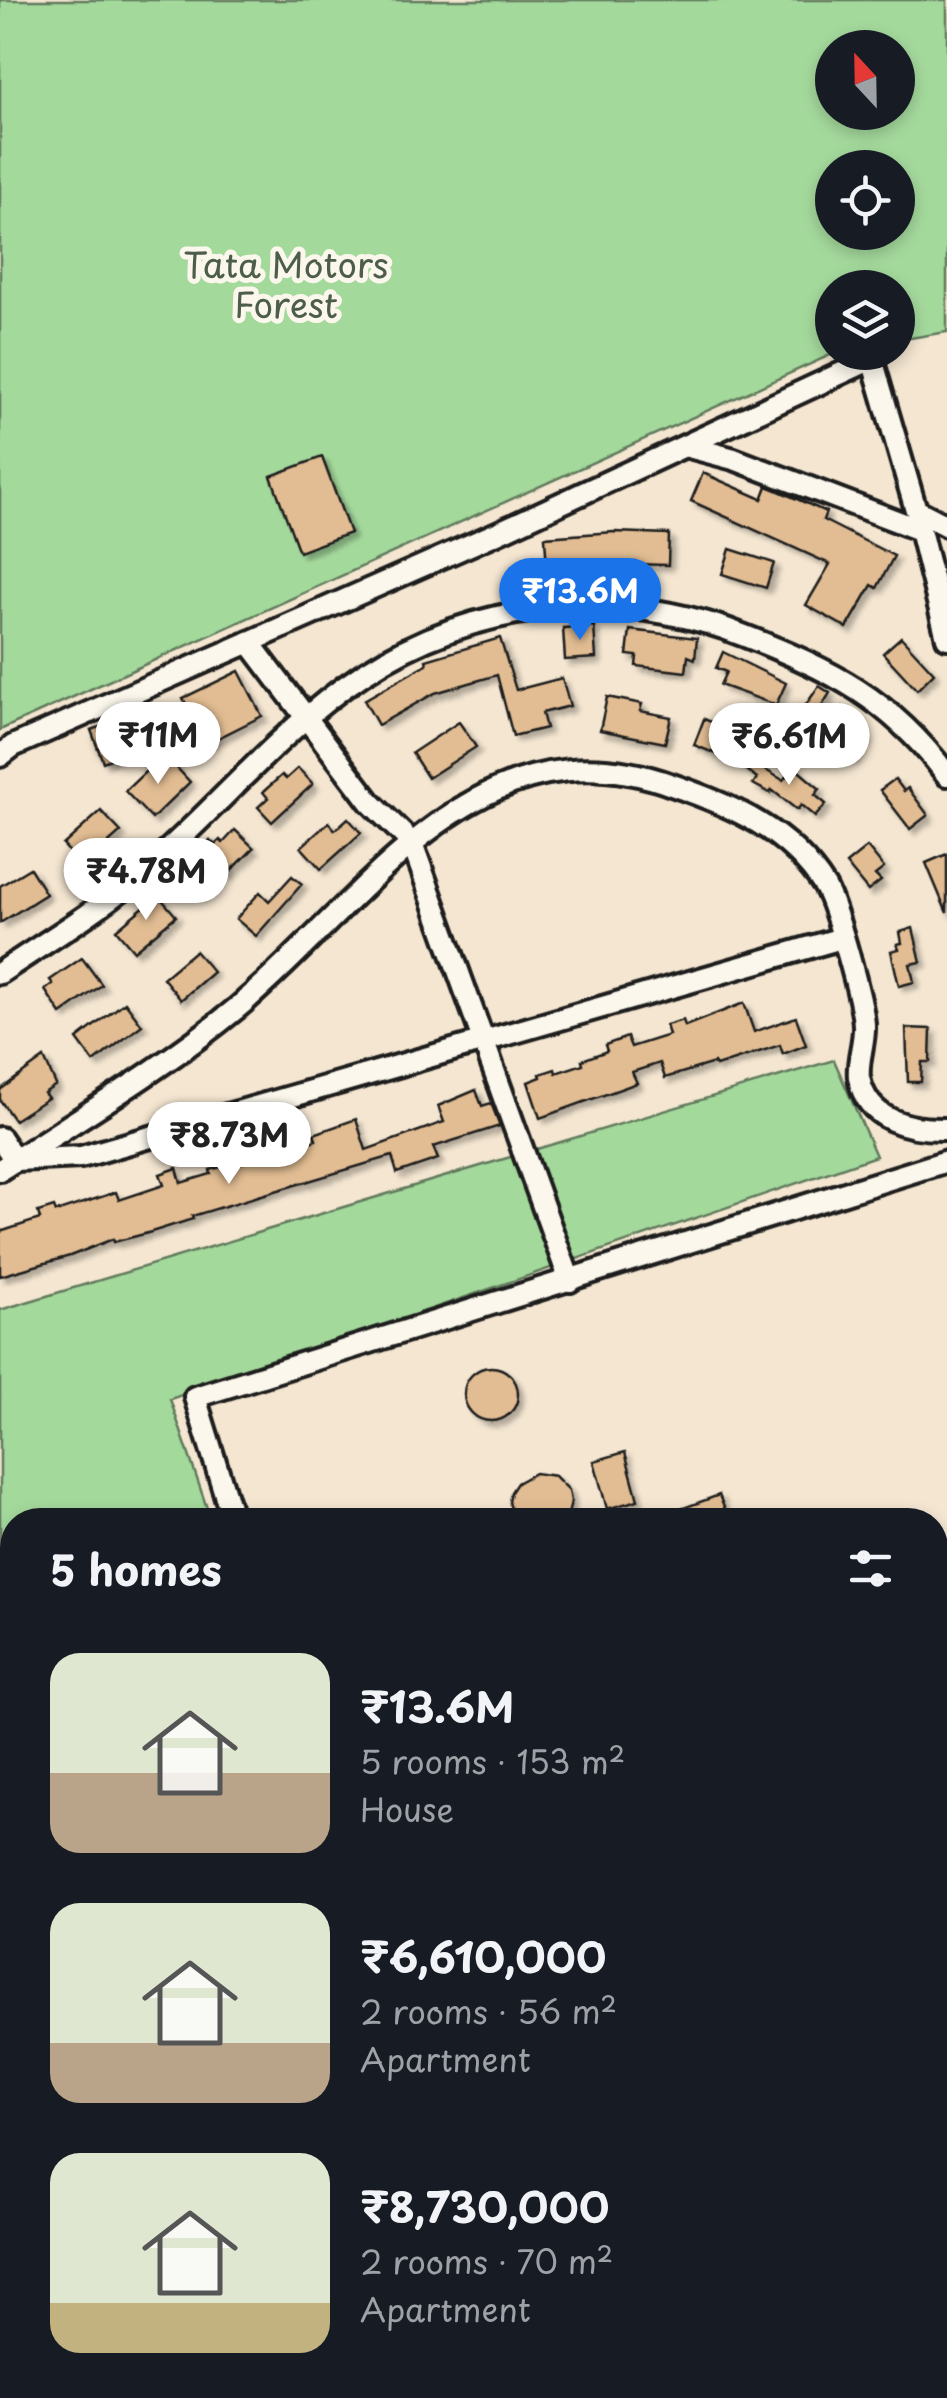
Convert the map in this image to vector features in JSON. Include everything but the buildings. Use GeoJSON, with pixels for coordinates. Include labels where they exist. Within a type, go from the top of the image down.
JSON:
{"type":"FeatureCollection","features":[{"type":"Feature","properties":{"kind":"street"},"geometry":{"type":"LineString","coordinates":[[0,756],[13,746],[872,359],[916,510],[947,526]]}},
{"type":"Feature","properties":{"kind":"street"},"geometry":{"type":"LineString","coordinates":[[686,446],[734,459],[920,530],[947,638]]}},
{"type":"Feature","properties":{"kind":"street"},"geometry":{"type":"LineString","coordinates":[[0,973],[132,881],[306,720],[373,667],[412,644],[498,616],[552,607],[652,609],[702,620],[847,681],[897,717],[947,775]]}},
{"type":"Feature","properties":{"kind":"street"},"geometry":{"type":"LineString","coordinates":[[249,642],[370,802],[412,843],[570,1282]]}},
{"type":"Feature","properties":{"kind":"street"},"geometry":{"type":"LineString","coordinates":[[8,1165],[189,1044],[238,1006],[412,843],[461,805],[507,784],[566,771],[641,775],[734,809],[762,822],[786,840],[825,888],[834,907],[864,1025],[859,1077],[867,1100],[881,1116],[903,1126],[947,1129]]}},
{"type":"Feature","properties":{"kind":"street"},"geometry":{"type":"LineString","coordinates":[[8,1165],[80,1157],[842,938]]}},
{"type":"Feature","properties":{"kind":"street"},"geometry":{"type":"LineString","coordinates":[[0,1138],[8,1165]]}},
{"type":"Feature","properties":{"kind":"street"},"geometry":{"type":"LineString","coordinates":[[229,1508],[195,1398],[947,1161]]}},
{"type":"Feature","properties":{"kind":"green space","name":"Tata Motors Forest"},"geometry":{"type":"Polygon","coordinates":[[[0,0],[947,0],[947,332],[915,337],[915,270],[815,270],[815,362],[0,730],[0,0]]]}},
{"type":"Feature","properties":{"kind":"green space"},"geometry":{"type":"Polygon","coordinates":[[[834,1060],[876,1156],[170,1399],[207,1508],[0,1508],[0,1310],[834,1060]]]}}]}
